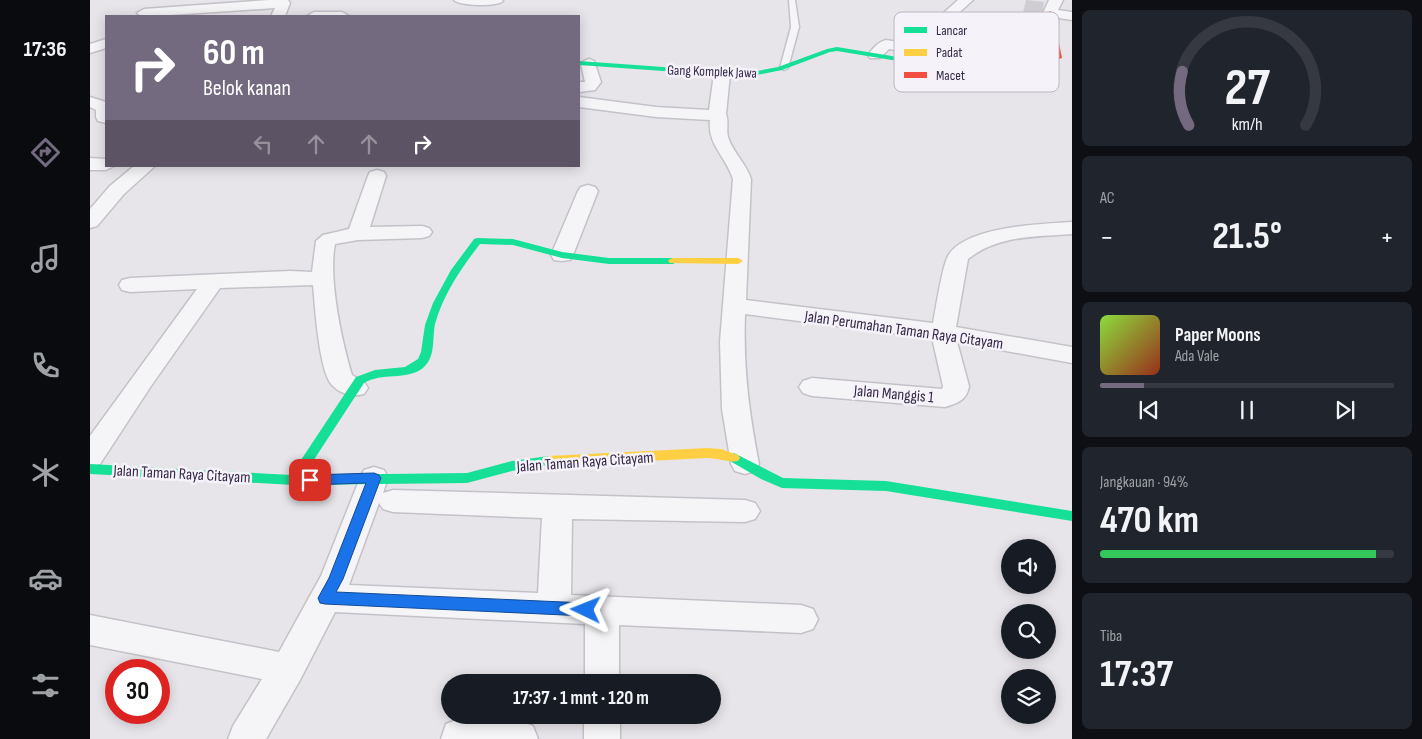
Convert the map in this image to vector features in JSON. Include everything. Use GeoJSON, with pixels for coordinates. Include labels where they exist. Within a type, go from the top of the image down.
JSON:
{"type":"FeatureCollection","features":[{"type":"Feature","properties":{"kind":"street"},"geometry":{"type":"LineString","coordinates":[[142,14],[154,0]]}},
{"type":"Feature","properties":{"kind":"street"},"geometry":{"type":"LineString","coordinates":[[461,0],[497,1],[490,15]]}},
{"type":"Feature","properties":{"kind":"street"},"geometry":{"type":"LineString","coordinates":[[952,12],[966,0]]}},
{"type":"Feature","properties":{"kind":"street"},"geometry":{"type":"LineString","coordinates":[[1051,12],[1056,0]]}},
{"type":"Feature","properties":{"kind":"street"},"geometry":{"type":"LineString","coordinates":[[1060,0],[1072,2]]}},
{"type":"Feature","properties":{"kind":"street"},"geometry":{"type":"LineString","coordinates":[[142,14],[283,3],[278,15]]}},
{"type":"Feature","properties":{"kind":"street"},"geometry":{"type":"LineString","coordinates":[[1059,15],[1072,16]]}},
{"type":"Feature","properties":{"kind":"street"},"geometry":{"type":"LineString","coordinates":[[90,49],[105,43]]}},
{"type":"Feature","properties":{"kind":"street"},"geometry":{"type":"LineString","coordinates":[[875,55],[886,44],[894,45]]}},
{"type":"Feature","properties":{"kind":"street","name":"Gang Komplek Jawa"},"geometry":{"type":"LineString","coordinates":[[584,64],[722,74],[758,74],[784,68],[829,50],[847,50],[875,55]]}},
{"type":"Feature","properties":{"kind":"street"},"geometry":{"type":"LineString","coordinates":[[580,88],[589,86],[592,82],[584,64]]}},
{"type":"Feature","properties":{"kind":"street"},"geometry":{"type":"LineString","coordinates":[[722,74],[717,115],[719,117],[718,137],[738,168],[742,179],[732,342],[735,409],[746,464]]}},
{"type":"Feature","properties":{"kind":"street"},"geometry":{"type":"LineString","coordinates":[[90,102],[105,107]]}},
{"type":"Feature","properties":{"kind":"street"},"geometry":{"type":"LineString","coordinates":[[580,102],[656,112],[717,115]]}},
{"type":"Feature","properties":{"kind":"street"},"geometry":{"type":"LineString","coordinates":[[90,164],[105,164]]}},
{"type":"Feature","properties":{"kind":"street"},"geometry":{"type":"LineString","coordinates":[[90,222],[117,190],[145,167]]}},
{"type":"Feature","properties":{"kind":"street"},"geometry":{"type":"LineString","coordinates":[[358,234],[377,176]]}},
{"type":"Feature","properties":{"kind":"street"},"geometry":{"type":"LineString","coordinates":[[562,256],[588,192]]}},
{"type":"Feature","properties":{"kind":"street","name":"Jalan Manggis 1"},"geometry":{"type":"LineString","coordinates":[[812,387],[945,398],[955,393],[956,386],[943,332],[958,257],[966,249],[995,236],[1072,228]]}},
{"type":"Feature","properties":{"kind":"street"},"geometry":{"type":"LineString","coordinates":[[355,388],[341,380],[333,352],[323,278],[326,242],[358,234],[422,232]]}},
{"type":"Feature","properties":{"kind":"street"},"geometry":{"type":"LineString","coordinates":[[294,480],[360,380],[371,373],[408,370],[418,366],[426,352],[430,325],[448,285],[477,241],[518,243],[548,250],[562,256],[609,261],[738,261]]}},
{"type":"Feature","properties":{"kind":"street"},"geometry":{"type":"LineString","coordinates":[[130,285],[323,278]]}},
{"type":"Feature","properties":{"kind":"street"},"geometry":{"type":"LineString","coordinates":[[90,457],[142,380],[213,282]]}},
{"type":"Feature","properties":{"kind":"street","name":"Jalan Perumahan Taman Raya Citayam"},"geometry":{"type":"LineString","coordinates":[[735,306],[943,332],[1072,355]]}},
{"type":"Feature","properties":{"kind":"street","name":"Jalan Taman Raya Citayam"},"geometry":{"type":"LineString","coordinates":[[90,469],[294,480],[384,490],[467,478],[526,464],[630,456],[720,454],[735,457],[768,480],[782,483],[886,486],[1072,516]]}},
{"type":"Feature","properties":{"kind":"street"},"geometry":{"type":"LineString","coordinates":[[246,739],[288,669],[384,490],[557,507],[745,511]]}},
{"type":"Feature","properties":{"kind":"street"},"geometry":{"type":"LineString","coordinates":[[554,608],[557,507]]}},
{"type":"Feature","properties":{"kind":"street"},"geometry":{"type":"LineString","coordinates":[[325,598],[801,619]]}},
{"type":"Feature","properties":{"kind":"street"},"geometry":{"type":"LineString","coordinates":[[602,610],[602,674]]}},
{"type":"Feature","properties":{"kind":"street"},"geometry":{"type":"LineString","coordinates":[[90,630],[288,669]]}},
{"type":"Feature","properties":{"kind":"street"},"geometry":{"type":"LineString","coordinates":[[602,724],[602,739]]}},
{"type":"Feature","properties":{"kind":"street"},"geometry":{"type":"LineString","coordinates":[[459,737],[520,739]]}},
{"type":"Feature","properties":{"kind":"lane"},"geometry":{"type":"LineString","coordinates":[[784,68],[795,27],[792,0]]}},
{"type":"Feature","properties":{"kind":"building"},"geometry":{"type":"Polygon","coordinates":[[[1026,0],[1044,2],[1042,12],[1023,12],[1026,0]]]}},
{"type":"Feature","properties":{"kind":"traffic: fast"},"geometry":{"type":"LineString","coordinates":[[580,63],[747,75],[780,69],[829,50],[837,49],[894,58]]}},
{"type":"Feature","properties":{"kind":"traffic: fast"},"geometry":{"type":"LineString","coordinates":[[294,480],[360,380],[375,374],[413,369],[423,361],[427,352],[430,325],[438,303],[456,270],[477,241],[513,242],[562,255],[609,261],[673,261]]}},
{"type":"Feature","properties":{"kind":"traffic: fast"},"geometry":{"type":"LineString","coordinates":[[734,458],[782,483],[886,486],[1072,516]]}},
{"type":"Feature","properties":{"kind":"traffic: fast"},"geometry":{"type":"LineString","coordinates":[[90,469],[294,480],[467,478],[512,466],[549,461]]}},
{"type":"Feature","properties":{"kind":"traffic: slow"},"geometry":{"type":"LineString","coordinates":[[673,261],[738,261]]}},
{"type":"Feature","properties":{"kind":"traffic: slow"},"geometry":{"type":"LineString","coordinates":[[549,461],[707,453],[721,454],[734,458]]}},
{"type":"Feature","properties":{"kind":"traffic: jam"},"geometry":{"type":"LineString","coordinates":[[1059,53],[1059,57]]}},
{"type":"Feature","properties":{"kind":"route"},"geometry":{"type":"LineString","coordinates":[[310,480],[374,478],[336,579],[325,598],[586,610]]}}]}
